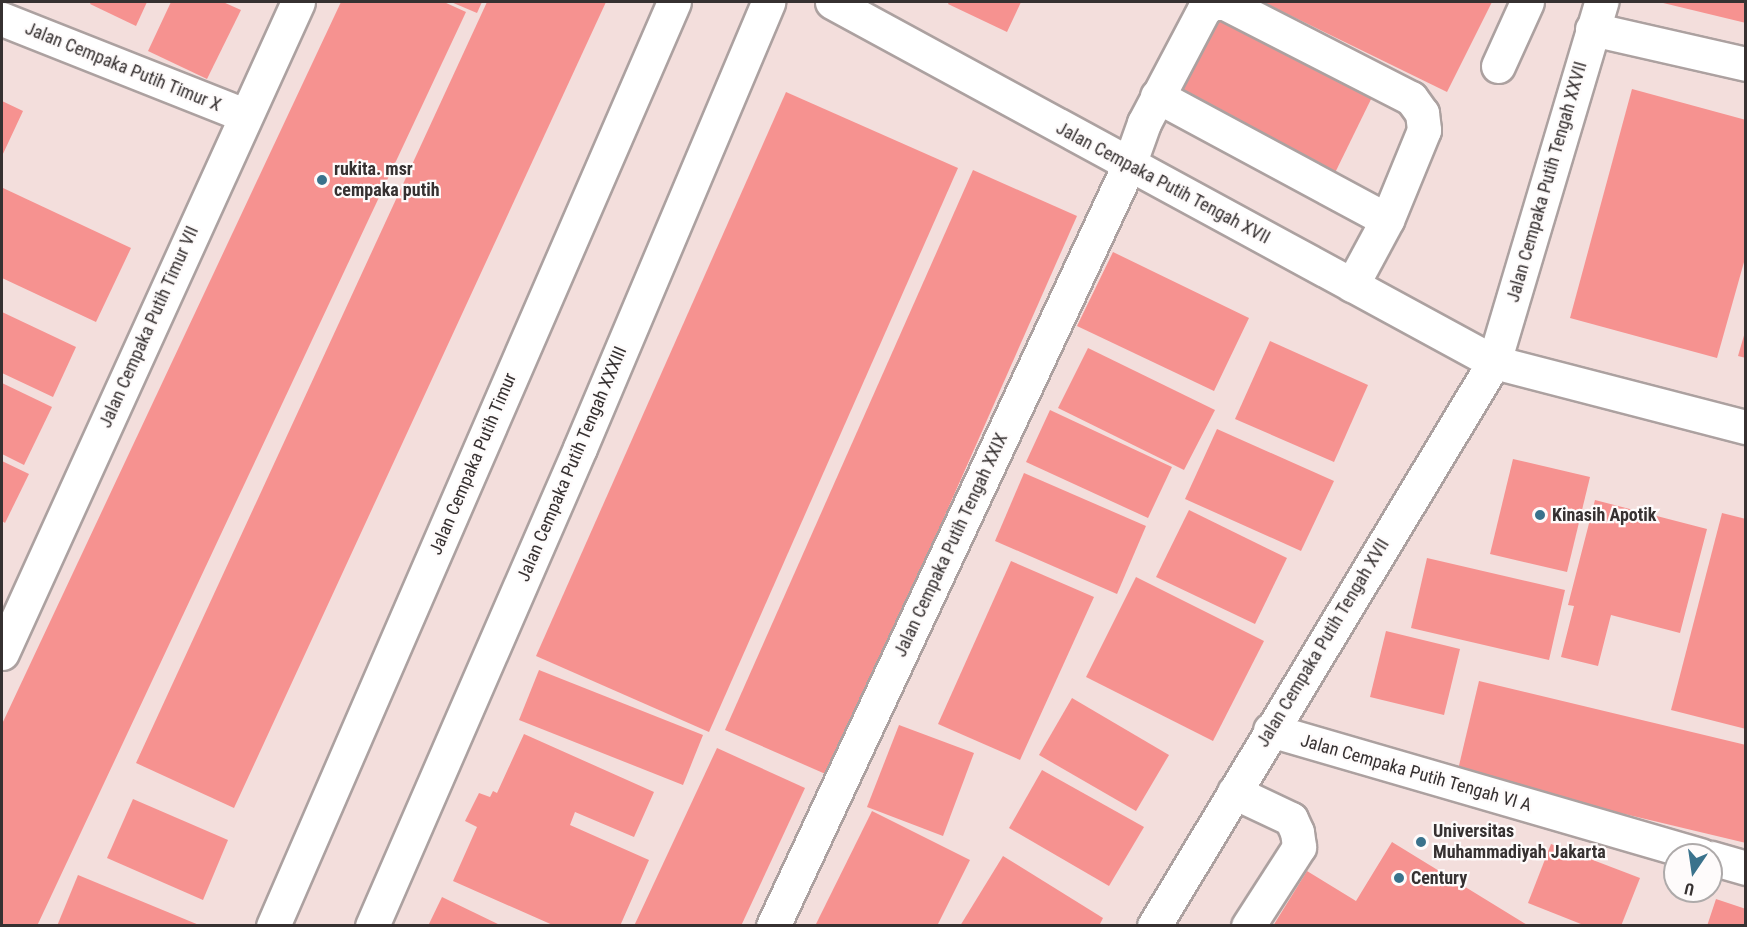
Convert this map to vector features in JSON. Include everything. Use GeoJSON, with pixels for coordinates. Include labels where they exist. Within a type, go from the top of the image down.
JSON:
{"type":"FeatureCollection","features":[{"type":"Feature","properties":{"kind":"street","name":"Jalan Cempaka Putih Timur VII"},"geometry":{"type":"LineString","coordinates":[[2,653],[298,2]]}},
{"type":"Feature","properties":{"kind":"street","name":"Jalan Cempaka Putih Timur"},"geometry":{"type":"LineString","coordinates":[[273,926],[674,2]]}},
{"type":"Feature","properties":{"kind":"street","name":"Jalan Cempaka Putih Tengah XXXIII"},"geometry":{"type":"LineString","coordinates":[[372,926],[580,448],[768,2]]}},
{"type":"Feature","properties":{"kind":"street","name":"Jalan Cempaka Putih Tengah XVII"},"geometry":{"type":"LineString","coordinates":[[832,2],[1494,362],[1746,427]]}},
{"type":"Feature","properties":{"kind":"street"},"geometry":{"type":"LineString","coordinates":[[1498,66],[1527,2]]}},
{"type":"Feature","properties":{"kind":"street","name":"Jalan Cempaka Putih Tengah XXIX"},"geometry":{"type":"LineString","coordinates":[[773,926],[1129,165],[1144,123],[1204,9],[1213,3],[1225,3],[1411,98],[1422,113],[1424,130],[1387,219],[1352,285]]}},
{"type":"Feature","properties":{"kind":"street"},"geometry":{"type":"LineString","coordinates":[[1597,15],[1746,64]]}},
{"type":"Feature","properties":{"kind":"street","name":"Jalan Cempaka Putih Tengah XXVII"},"geometry":{"type":"LineString","coordinates":[[1494,362],[1597,15]]}},
{"type":"Feature","properties":{"kind":"street","name":"Jalan Cempaka Putih Timur X"},"geometry":{"type":"LineString","coordinates":[[2,19],[245,115]]}},
{"type":"Feature","properties":{"kind":"street"},"geometry":{"type":"LineString","coordinates":[[1157,96],[1387,219]]}},
{"type":"Feature","properties":{"kind":"street","name":"Jalan Cempaka Putih Tengah XVII"},"geometry":{"type":"LineString","coordinates":[[1154,926],[1270,730],[1494,362]]}},
{"type":"Feature","properties":{"kind":"street","name":"Jalan Cempaka Putih Tengah VI A"},"geometry":{"type":"LineString","coordinates":[[1270,730],[1663,844]]}},
{"type":"Feature","properties":{"kind":"street"},"geometry":{"type":"LineString","coordinates":[[1234,792],[1291,819],[1298,832],[1299,847],[1248,926]]}},
{"type":"Feature","properties":{"kind":"street"},"geometry":{"type":"LineString","coordinates":[[1723,861],[1746,868]]}},
{"type":"Feature","properties":{"kind":"shaded area"},"geometry":{"type":"Polygon","coordinates":[[[2,2],[1745,2],[1745,925],[2,926],[2,2]]]}},
{"type":"Feature","properties":{"kind":"building"},"geometry":{"type":"Polygon","coordinates":[[[91,2],[147,2],[136,26],[90,4],[91,2]]]}},
{"type":"Feature","properties":{"kind":"building"},"geometry":{"type":"Polygon","coordinates":[[[171,2],[223,2],[241,10],[207,79],[148,51],[171,2]]]}},
{"type":"Feature","properties":{"kind":"building"},"geometry":{"type":"Polygon","coordinates":[[[341,2],[444,2],[466,12],[37,926],[2,926],[2,724],[341,2]]]}},
{"type":"Feature","properties":{"kind":"building"},"geometry":{"type":"Polygon","coordinates":[[[451,2],[482,2],[477,13],[451,2]]]}},
{"type":"Feature","properties":{"kind":"building"},"geometry":{"type":"Polygon","coordinates":[[[487,2],[606,2],[234,808],[136,763],[487,2]]]}},
{"type":"Feature","properties":{"kind":"building"},"geometry":{"type":"Polygon","coordinates":[[[949,2],[1021,2],[1007,32],[948,4],[949,2]]]}},
{"type":"Feature","properties":{"kind":"building"},"geometry":{"type":"Polygon","coordinates":[[[1263,2],[1492,2],[1447,92],[1263,2]]]}},
{"type":"Feature","properties":{"kind":"building"},"geometry":{"type":"Polygon","coordinates":[[[1659,2],[1746,2],[1746,23],[1659,2]]]}},
{"type":"Feature","properties":{"kind":"building"},"geometry":{"type":"Polygon","coordinates":[[[1214,8],[1377,87],[1331,181],[1168,101],[1214,8]]]}},
{"type":"Feature","properties":{"kind":"building"},"geometry":{"type":"Polygon","coordinates":[[[1632,89],[1746,120],[1746,255],[1717,358],[1570,318],[1632,89]]]}},
{"type":"Feature","properties":{"kind":"building"},"geometry":{"type":"Polygon","coordinates":[[[786,92],[958,168],[709,732],[536,656],[786,92]]]}},
{"type":"Feature","properties":{"kind":"building"},"geometry":{"type":"Polygon","coordinates":[[[2,101],[23,111],[2,156],[2,101]]]}},
{"type":"Feature","properties":{"kind":"building"},"geometry":{"type":"Polygon","coordinates":[[[973,170],[1077,216],[830,776],[725,730],[973,170]]]}},
{"type":"Feature","properties":{"kind":"building"},"geometry":{"type":"Polygon","coordinates":[[[3,188],[131,248],[96,322],[2,278],[3,188]]]}},
{"type":"Feature","properties":{"kind":"building"},"geometry":{"type":"Polygon","coordinates":[[[1113,252],[1249,318],[1214,391],[1077,326],[1113,252]]]}},
{"type":"Feature","properties":{"kind":"building"},"geometry":{"type":"Polygon","coordinates":[[[2,312],[76,347],[53,397],[2,373],[2,312]]]}},
{"type":"Feature","properties":{"kind":"building"},"geometry":{"type":"Polygon","coordinates":[[[1746,332],[1746,358],[1738,356],[1746,332]]]}},
{"type":"Feature","properties":{"kind":"building"},"geometry":{"type":"Polygon","coordinates":[[[1270,341],[1368,385],[1334,462],[1235,419],[1270,341]]]}},
{"type":"Feature","properties":{"kind":"building"},"geometry":{"type":"Polygon","coordinates":[[[1088,348],[1215,410],[1184,470],[1058,408],[1088,348]]]}},
{"type":"Feature","properties":{"kind":"building"},"geometry":{"type":"Polygon","coordinates":[[[2,383],[52,407],[24,465],[2,454],[2,383]]]}},
{"type":"Feature","properties":{"kind":"building"},"geometry":{"type":"Polygon","coordinates":[[[1050,410],[1172,467],[1148,518],[1026,462],[1050,410]]]}},
{"type":"Feature","properties":{"kind":"building"},"geometry":{"type":"Polygon","coordinates":[[[1217,429],[1334,481],[1301,551],[1185,499],[1217,429]]]}},
{"type":"Feature","properties":{"kind":"building","name":"Kinasih Apotik"},"geometry":{"type":"Polygon","coordinates":[[[1513,459],[1590,477],[1567,572],[1490,554],[1513,459]]]}},
{"type":"Feature","properties":{"kind":"building"},"geometry":{"type":"Polygon","coordinates":[[[2,461],[29,474],[5,523],[2,521],[2,461]]]}},
{"type":"Feature","properties":{"kind":"building"},"geometry":{"type":"Polygon","coordinates":[[[1024,473],[1146,526],[1117,594],[995,541],[1024,473]]]}},
{"type":"Feature","properties":{"kind":"building"},"geometry":{"type":"Polygon","coordinates":[[[1595,500],[1707,529],[1680,633],[1611,615],[1598,666],[1561,657],[1574,606],[1568,605],[1595,500]]]}},
{"type":"Feature","properties":{"kind":"building"},"geometry":{"type":"Polygon","coordinates":[[[1189,510],[1287,558],[1255,624],[1156,577],[1189,510]]]}},
{"type":"Feature","properties":{"kind":"building"},"geometry":{"type":"Polygon","coordinates":[[[1722,513],[1746,519],[1746,729],[1671,710],[1722,513]]]}},
{"type":"Feature","properties":{"kind":"building"},"geometry":{"type":"Polygon","coordinates":[[[1427,558],[1565,590],[1549,660],[1411,628],[1427,558]]]}},
{"type":"Feature","properties":{"kind":"building"},"geometry":{"type":"Polygon","coordinates":[[[1011,561],[1094,597],[1020,760],[938,724],[1011,561]]]}},
{"type":"Feature","properties":{"kind":"building"},"geometry":{"type":"Polygon","coordinates":[[[1136,577],[1264,641],[1213,741],[1086,677],[1136,577]]]}},
{"type":"Feature","properties":{"kind":"building"},"geometry":{"type":"Polygon","coordinates":[[[1386,631],[1460,649],[1444,715],[1370,697],[1386,631]]]}},
{"type":"Feature","properties":{"kind":"building"},"geometry":{"type":"Polygon","coordinates":[[[539,670],[703,735],[683,785],[519,720],[539,670]]]}},
{"type":"Feature","properties":{"kind":"building"},"geometry":{"type":"Polygon","coordinates":[[[1479,681],[1746,745],[1746,843],[1457,774],[1479,681]]]}},
{"type":"Feature","properties":{"kind":"building"},"geometry":{"type":"Polygon","coordinates":[[[1072,698],[1169,755],[1136,811],[1039,755],[1072,698]]]}},
{"type":"Feature","properties":{"kind":"building"},"geometry":{"type":"Polygon","coordinates":[[[899,725],[974,753],[943,836],[867,807],[899,725]]]}},
{"type":"Feature","properties":{"kind":"building"},"geometry":{"type":"Polygon","coordinates":[[[524,734],[654,792],[634,837],[575,812],[570,825],[649,860],[620,926],[555,926],[453,881],[477,827],[465,821],[479,793],[490,797],[493,791],[497,793],[524,734]]]}},
{"type":"Feature","properties":{"kind":"building"},"geometry":{"type":"Polygon","coordinates":[[[717,748],[805,788],[741,926],[634,926],[717,748]]]}},
{"type":"Feature","properties":{"kind":"building"},"geometry":{"type":"Polygon","coordinates":[[[1042,770],[1144,827],[1109,886],[1009,828],[1042,770]]]}},
{"type":"Feature","properties":{"kind":"building"},"geometry":{"type":"Polygon","coordinates":[[[133,799],[228,840],[203,900],[107,858],[133,799]]]}},
{"type":"Feature","properties":{"kind":"building"},"geometry":{"type":"Polygon","coordinates":[[[872,811],[970,860],[937,926],[815,926],[872,811]]]}},
{"type":"Feature","properties":{"kind":"building"},"geometry":{"type":"Polygon","coordinates":[[[1392,842],[1529,926],[1273,926],[1307,871],[1356,901],[1392,842]]]}},
{"type":"Feature","properties":{"kind":"building"},"geometry":{"type":"Polygon","coordinates":[[[1551,844],[1640,878],[1621,926],[1586,926],[1528,903],[1551,844]]]}},
{"type":"Feature","properties":{"kind":"building"},"geometry":{"type":"Polygon","coordinates":[[[1003,856],[1103,918],[1099,926],[960,926],[1003,856]]]}},
{"type":"Feature","properties":{"kind":"building"},"geometry":{"type":"Polygon","coordinates":[[[78,875],[199,925],[199,926],[57,926],[78,875]]]}},
{"type":"Feature","properties":{"kind":"building"},"geometry":{"type":"Polygon","coordinates":[[[442,897],[502,926],[428,926],[442,897]]]}},
{"type":"Feature","properties":{"kind":"building"},"geometry":{"type":"Polygon","coordinates":[[[1723,901],[1746,909],[1746,926],[1707,926],[1715,903],[1723,901]]]}},
{"type":"Feature","properties":{"kind":"place","name":"rukita. msr cempaka putih"},"geometry":{"type":"Point","coordinates":[322,180]}},
{"type":"Feature","properties":{"kind":"place","name":"Kinasih Apotik"},"geometry":{"type":"Point","coordinates":[1540,515]}},
{"type":"Feature","properties":{"kind":"place","name":"Universitas Muhammadiyah Jakarta"},"geometry":{"type":"Point","coordinates":[1421,842]}},
{"type":"Feature","properties":{"kind":"place","name":"Century"},"geometry":{"type":"Point","coordinates":[1399,878]}}]}
